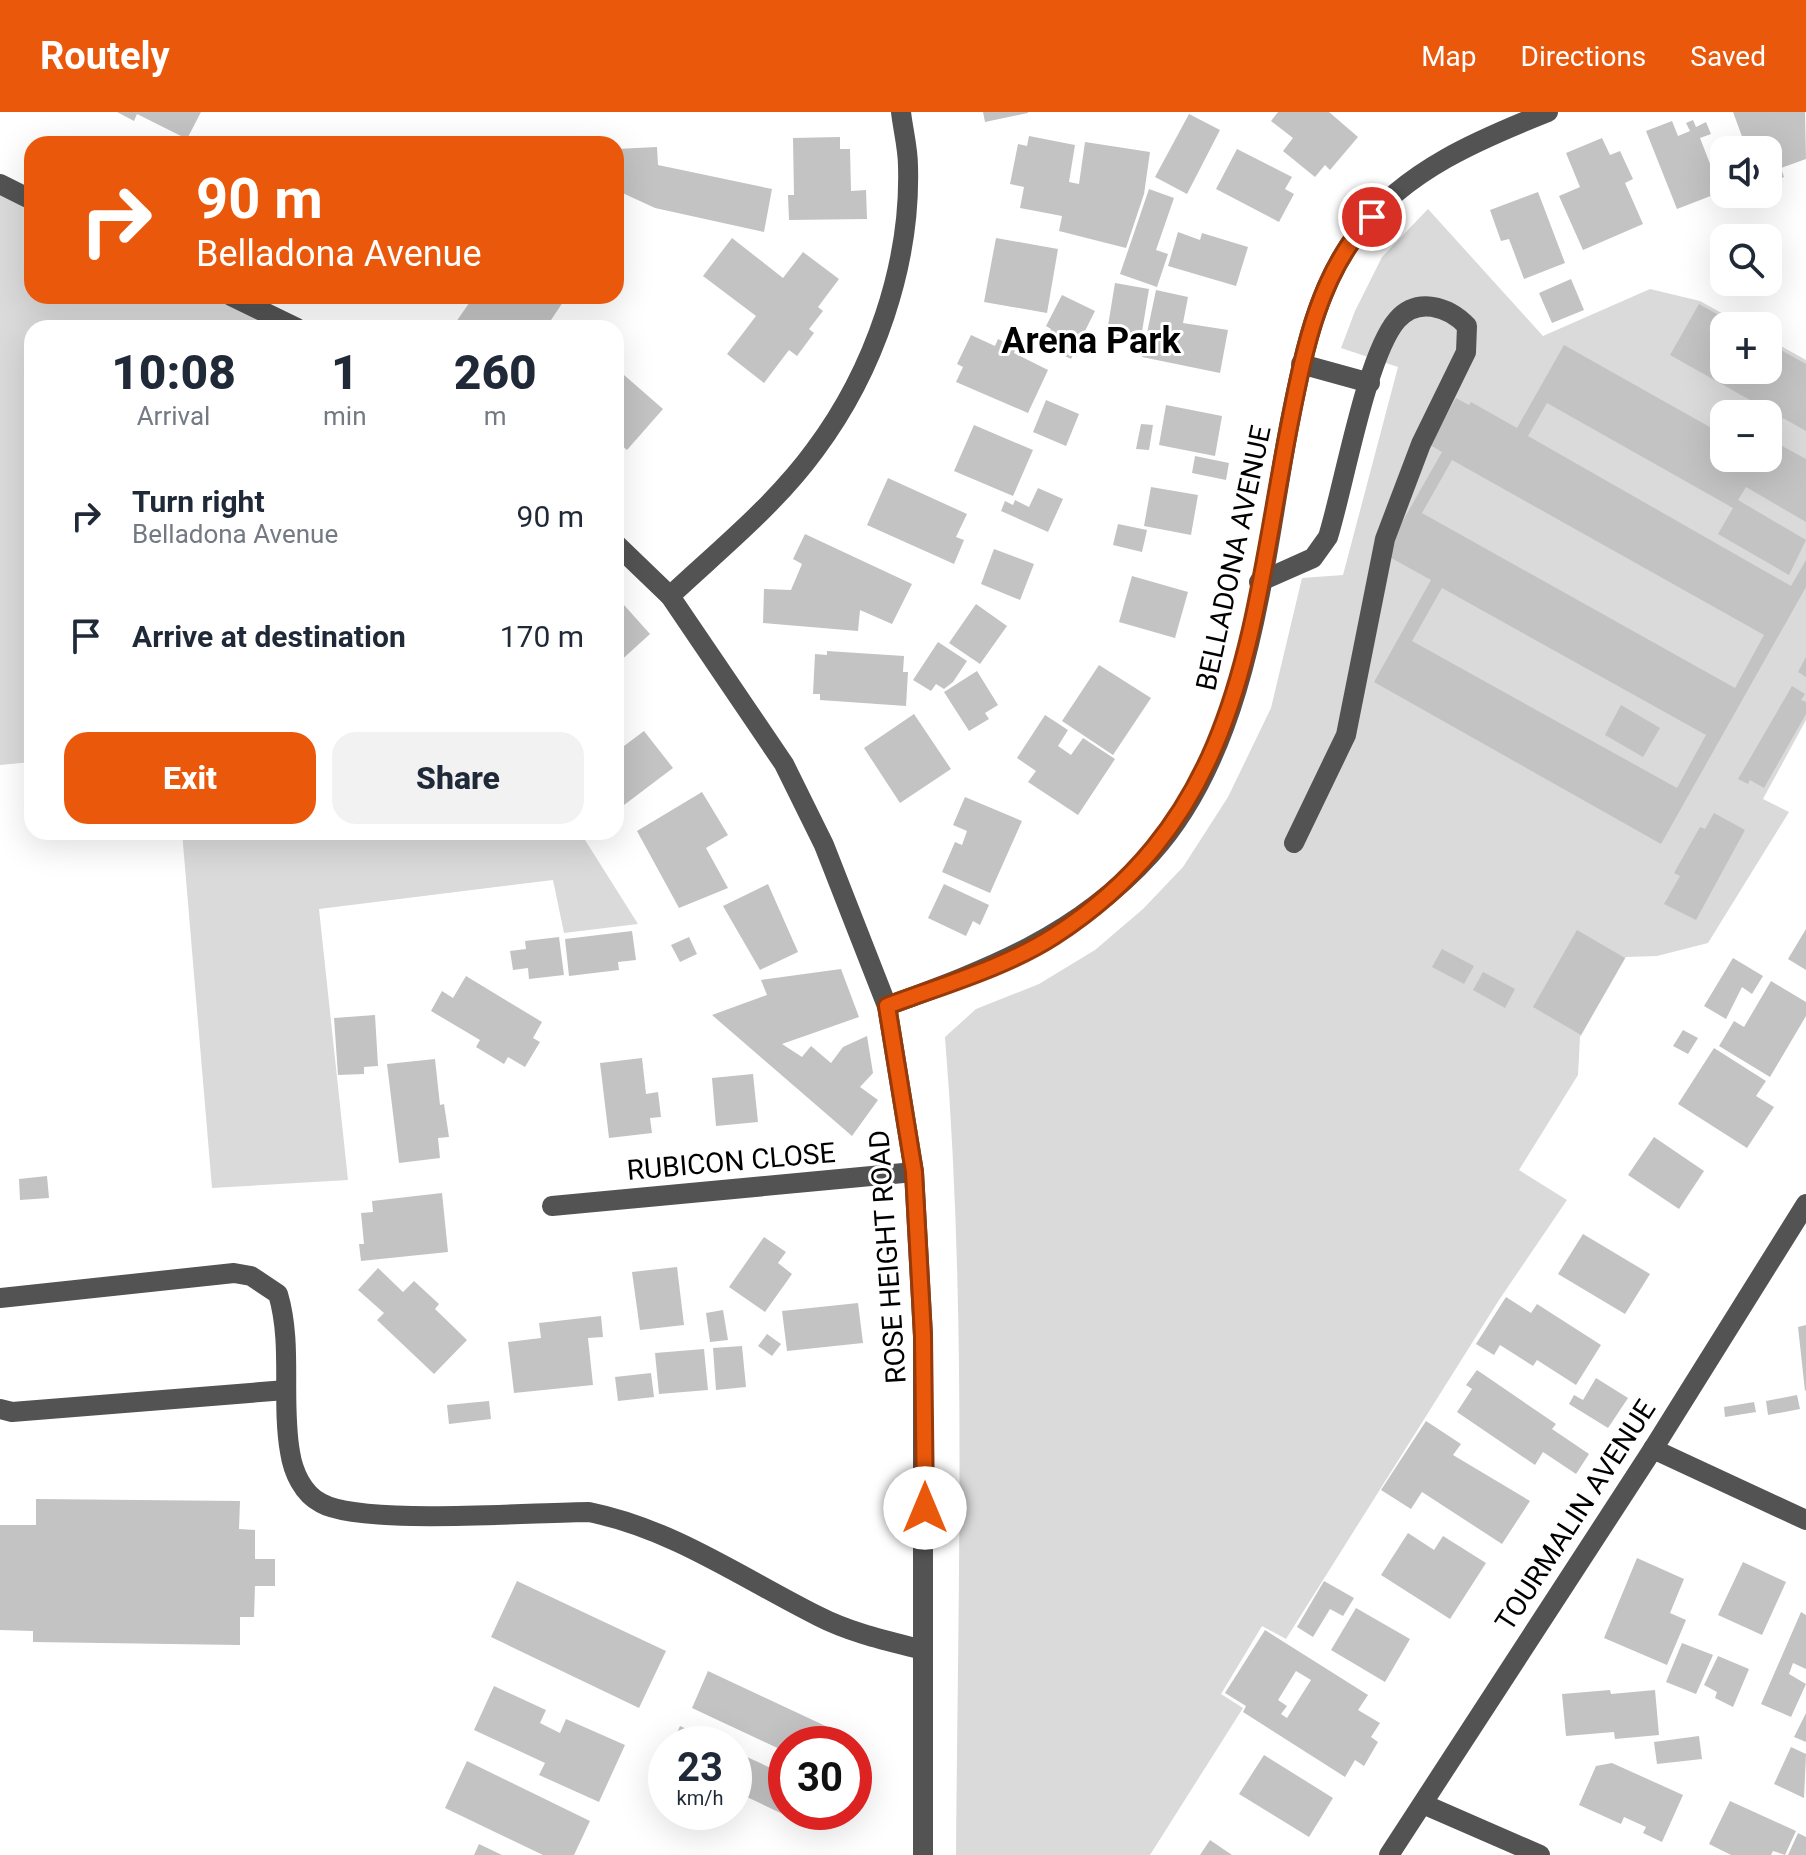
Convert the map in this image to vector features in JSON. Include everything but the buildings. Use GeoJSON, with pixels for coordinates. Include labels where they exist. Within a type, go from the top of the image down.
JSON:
{"type":"FeatureCollection","features":[{"type":"Feature","properties":{"kind":"street"},"geometry":{"type":"LineString","coordinates":[[670,596],[774,498],[816,450],[849,397],[886,315],[904,238],[908,166],[901,112]]}},
{"type":"Feature","properties":{"kind":"street","name":"BELLADONA AVENUE"},"geometry":{"type":"LineString","coordinates":[[887,1006],[985,970],[1053,937],[1095,906],[1153,852],[1187,804],[1215,748],[1249,642],[1301,364],[1324,294],[1368,221],[1424,173],[1472,143],[1548,112]]}},
{"type":"Feature","properties":{"kind":"street"},"geometry":{"type":"LineString","coordinates":[[0,184],[24,196]]}},
{"type":"Feature","properties":{"kind":"street"},"geometry":{"type":"LineString","coordinates":[[248,304],[280,320]]}},
{"type":"Feature","properties":{"kind":"street"},"geometry":{"type":"LineString","coordinates":[[1259,582],[1313,558],[1328,537],[1370,383],[1388,334],[1408,311],[1432,305],[1458,317],[1467,326],[1469,338],[1466,352],[1421,444],[1385,539],[1346,735],[1294,843]]}},
{"type":"Feature","properties":{"kind":"street"},"geometry":{"type":"LineString","coordinates":[[1301,364],[1370,383]]}},
{"type":"Feature","properties":{"kind":"street","name":"ROSE HEIGHT ROAD"},"geometry":{"type":"LineString","coordinates":[[624,552],[670,596],[784,764],[824,845],[887,1006],[914,1172],[923,1352],[923,1855]]}},
{"type":"Feature","properties":{"kind":"street","name":"RUBICON CLOSE"},"geometry":{"type":"LineString","coordinates":[[552,1206],[914,1172]]}},
{"type":"Feature","properties":{"kind":"street","name":"TOURMALIN AVENUE"},"geometry":{"type":"LineString","coordinates":[[1389,1855],[1653,1449],[1806,1204]]}},
{"type":"Feature","properties":{"kind":"street"},"geometry":{"type":"LineString","coordinates":[[0,1298],[205,1275],[251,1276],[278,1294],[290,1453],[299,1481],[308,1494],[321,1504],[366,1513],[589,1512],[614,1517],[651,1529],[701,1552],[820,1617],[873,1637],[923,1650]]}},
{"type":"Feature","properties":{"kind":"street"},"geometry":{"type":"LineString","coordinates":[[0,1409],[12,1412],[286,1390]]}},
{"type":"Feature","properties":{"kind":"street"},"geometry":{"type":"LineString","coordinates":[[1653,1449],[1806,1520]]}},
{"type":"Feature","properties":{"kind":"street"},"geometry":{"type":"LineString","coordinates":[[1423,1804],[1540,1855]]}},
{"type":"Feature","properties":{"kind":"shaded area"},"geometry":{"type":"Polygon","coordinates":[[[0,183],[24,194],[24,304],[250,304],[284,320],[24,320],[24,763],[0,765],[0,183]]]}},
{"type":"Feature","properties":{"kind":"shaded area"},"geometry":{"type":"Polygon","coordinates":[[[1428,209],[1543,336],[1650,289],[1700,301],[1720,312],[1710,312],[1710,384],[1782,384],[1782,347],[1806,360],[1806,720],[1763,799],[1789,812],[1708,943],[1657,956],[1626,957],[1580,1037],[1578,1075],[1519,1170],[1567,1200],[1499,1300],[1286,1639],[1262,1626],[1221,1694],[1243,1708],[1150,1855],[956,1855],[959,1343],[945,1037],[976,1009],[1039,984],[1095,950],[1143,909],[1183,867],[1228,797],[1271,708],[1302,578],[1343,575],[1398,367],[1341,348],[1355,311],[1382,257],[1428,209]]]}},
{"type":"Feature","properties":{"kind":"shaded area"},"geometry":{"type":"Polygon","coordinates":[[[183,840],[585,840],[638,924],[564,933],[553,880],[319,909],[348,1180],[212,1188],[183,840]]]}},
{"type":"Feature","properties":{"kind":"district","name":"Arena Park"},"geometry":{"type":"Point","coordinates":[1091,340]}},
{"type":"Feature","properties":{"kind":"route"},"geometry":{"type":"LineString","coordinates":[[925,1508],[923,1336],[914,1172],[887,1006],[985,970],[1053,937],[1129,876],[1153,852],[1187,804],[1215,748],[1249,642],[1301,364],[1316,313],[1337,269],[1360,230],[1372,217]]}}]}
